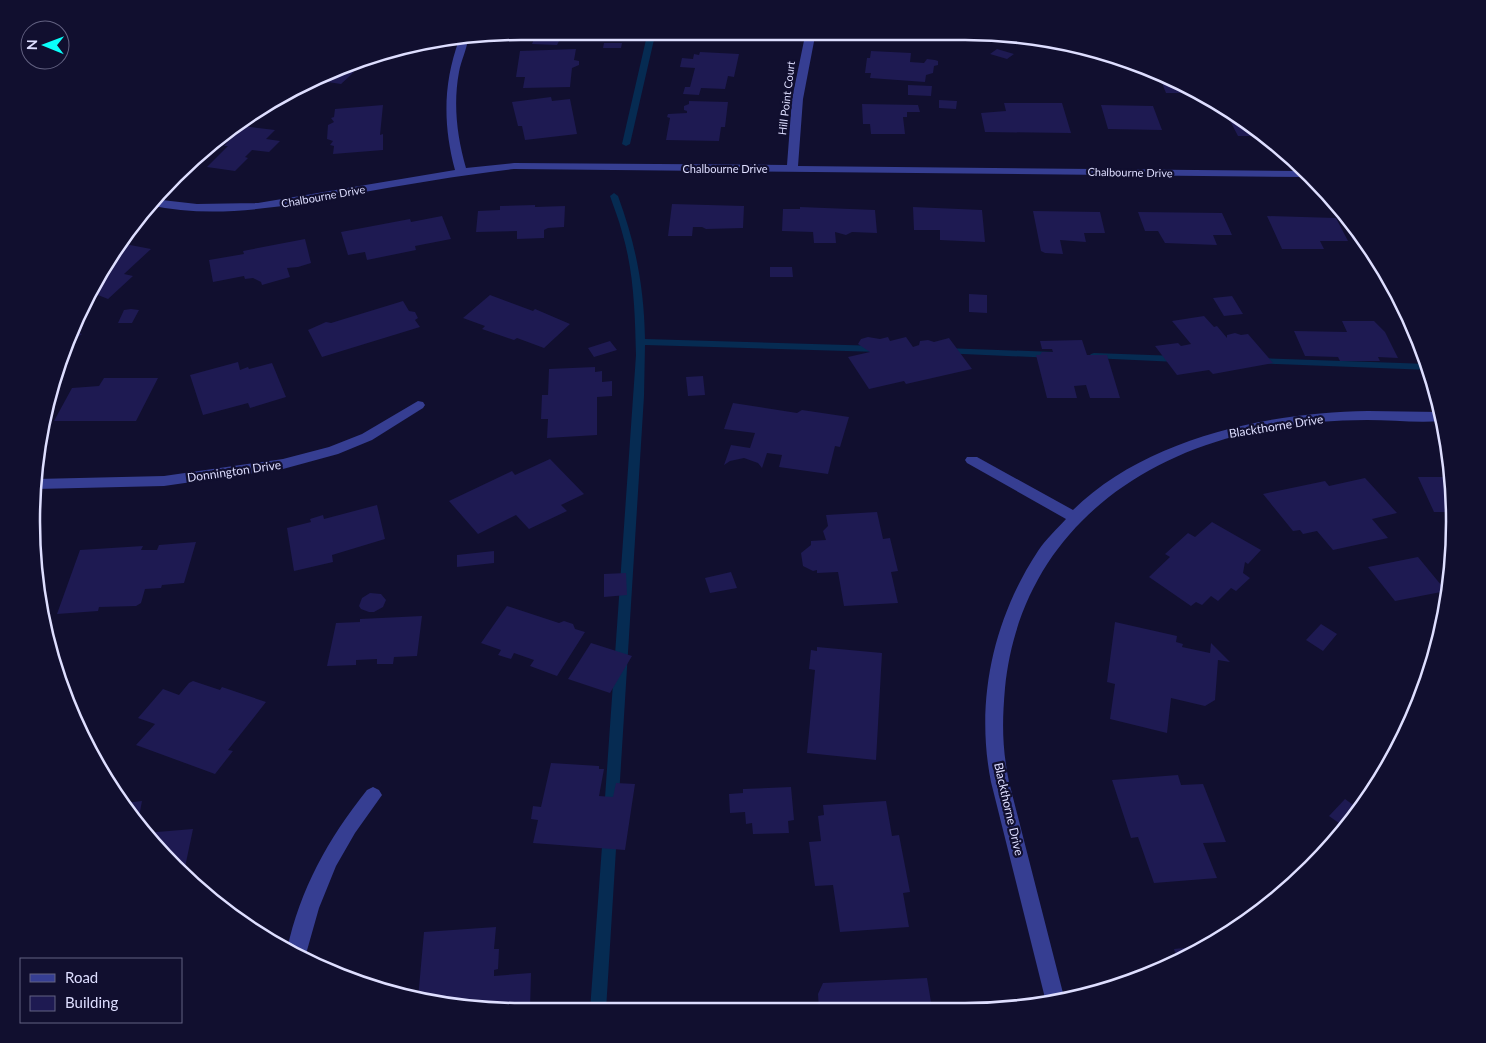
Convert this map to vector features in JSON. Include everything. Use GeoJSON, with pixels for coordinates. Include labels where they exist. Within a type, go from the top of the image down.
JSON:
{"type":"FeatureCollection","features":[{"type":"Feature","properties":{"kind":"street","name":"Hill Point Court"},"geometry":{"type":"LineString","coordinates":[[792,168],[794,118],[801,67],[808,40]]}},
{"type":"Feature","properties":{"kind":"street"},"geometry":{"type":"LineString","coordinates":[[461,172],[454,149],[450,120],[450,90],[455,61],[462,44]]}},
{"type":"Feature","properties":{"kind":"street","name":"Chalbourne Drive"},"geometry":{"type":"LineString","coordinates":[[160,203],[199,208],[245,208],[273,205],[461,172],[514,166],[1298,174]]}},
{"type":"Feature","properties":{"kind":"street","name":"Donnington Drive"},"geometry":{"type":"LineString","coordinates":[[42,484],[164,481],[283,464],[334,451],[366,437],[418,405]]}},
{"type":"Feature","properties":{"kind":"street","name":"Blackthorne Drive"},"geometry":{"type":"LineString","coordinates":[[1054,995],[1000,778],[993,727],[996,677],[1006,631],[1022,592],[1044,552],[1074,517],[1121,478],[1169,452],[1245,428],[1305,419],[1339,416],[1435,417]]}},
{"type":"Feature","properties":{"kind":"street"},"geometry":{"type":"LineString","coordinates":[[972,460],[1074,517]]}},
{"type":"Feature","properties":{"kind":"street"},"geometry":{"type":"LineString","coordinates":[[298,947],[305,920],[331,857],[346,830],[373,795]]}},
{"type":"Feature","properties":{"kind":"building"},"geometry":{"type":"Polygon","coordinates":[[[534,40],[560,40],[557,45],[532,44],[534,40]]]}},
{"type":"Feature","properties":{"kind":"building"},"geometry":{"type":"Polygon","coordinates":[[[604,43],[622,43],[621,48],[603,48],[604,43]]]}},
{"type":"Feature","properties":{"kind":"building"},"geometry":{"type":"Polygon","coordinates":[[[576,49],[574,60],[579,61],[579,65],[572,68],[570,87],[523,88],[525,77],[516,77],[520,51],[576,49]]]}},
{"type":"Feature","properties":{"kind":"building"},"geometry":{"type":"Polygon","coordinates":[[[997,49],[1014,54],[1007,59],[990,54],[997,49]]]}},
{"type":"Feature","properties":{"kind":"building"},"geometry":{"type":"Polygon","coordinates":[[[871,51],[911,53],[910,62],[924,63],[927,59],[938,61],[938,65],[934,66],[933,73],[926,75],[925,82],[870,78],[871,73],[865,73],[867,58],[870,58],[871,51]]]}},
{"type":"Feature","properties":{"kind":"building"},"geometry":{"type":"Polygon","coordinates":[[[700,52],[739,54],[734,77],[728,76],[725,89],[701,88],[699,95],[683,94],[685,87],[690,87],[695,68],[680,67],[682,58],[693,59],[694,54],[699,55],[700,52]]]}},
{"type":"Feature","properties":{"kind":"building"},"geometry":{"type":"Polygon","coordinates":[[[354,72],[341,84],[327,82],[354,72]]]}},
{"type":"Feature","properties":{"kind":"building"},"geometry":{"type":"Polygon","coordinates":[[[1162,83],[1181,93],[1166,93],[1162,83]]]}},
{"type":"Feature","properties":{"kind":"building"},"geometry":{"type":"Polygon","coordinates":[[[908,85],[932,86],[931,96],[908,95],[908,85]]]}},
{"type":"Feature","properties":{"kind":"building"},"geometry":{"type":"Polygon","coordinates":[[[551,97],[552,101],[570,99],[577,134],[525,140],[522,126],[518,126],[512,102],[551,97]]]}},
{"type":"Feature","properties":{"kind":"building"},"geometry":{"type":"Polygon","coordinates":[[[939,100],[957,101],[956,109],[939,108],[939,100]]]}},
{"type":"Feature","properties":{"kind":"building"},"geometry":{"type":"Polygon","coordinates":[[[689,101],[728,102],[725,127],[721,127],[719,141],[666,140],[670,118],[667,117],[668,114],[687,113],[684,110],[684,106],[689,104],[689,101]]]}},
{"type":"Feature","properties":{"kind":"building"},"geometry":{"type":"Polygon","coordinates":[[[1004,103],[1062,103],[1071,133],[985,132],[981,113],[1006,111],[1004,103]]]}},
{"type":"Feature","properties":{"kind":"building"},"geometry":{"type":"Polygon","coordinates":[[[862,104],[918,105],[920,112],[907,112],[907,117],[903,117],[905,134],[871,134],[870,124],[863,124],[862,104]]]}},
{"type":"Feature","properties":{"kind":"building"},"geometry":{"type":"Polygon","coordinates":[[[383,105],[380,135],[383,134],[383,150],[333,154],[334,146],[330,145],[333,141],[327,139],[328,125],[334,122],[331,118],[334,117],[335,109],[383,105]]]}},
{"type":"Feature","properties":{"kind":"building"},"geometry":{"type":"Polygon","coordinates":[[[1101,105],[1153,106],[1162,130],[1108,129],[1101,105]]]}},
{"type":"Feature","properties":{"kind":"building"},"geometry":{"type":"Polygon","coordinates":[[[1229,119],[1253,136],[1238,136],[1229,119]]]}},
{"type":"Feature","properties":{"kind":"building"},"geometry":{"type":"Polygon","coordinates":[[[247,126],[275,130],[266,139],[280,141],[269,152],[252,150],[245,157],[248,158],[235,171],[207,167],[228,146],[224,146],[247,126]]]}},
{"type":"Feature","properties":{"kind":"building"},"geometry":{"type":"Polygon","coordinates":[[[672,204],[744,206],[743,228],[706,229],[693,227],[692,236],[668,236],[672,204]]]}},
{"type":"Feature","properties":{"kind":"building"},"geometry":{"type":"Polygon","coordinates":[[[535,205],[535,207],[565,206],[564,227],[544,230],[544,238],[517,239],[517,231],[476,232],[478,211],[500,210],[500,206],[535,205]]]}},
{"type":"Feature","properties":{"kind":"building"},"geometry":{"type":"Polygon","coordinates":[[[800,207],[875,210],[877,233],[852,232],[846,235],[835,232],[836,243],[814,243],[813,232],[782,231],[783,209],[800,209],[800,207]]]}},
{"type":"Feature","properties":{"kind":"building"},"geometry":{"type":"Polygon","coordinates":[[[913,207],[982,210],[985,242],[940,240],[940,230],[914,230],[913,207]]]}},
{"type":"Feature","properties":{"kind":"building"},"geometry":{"type":"Polygon","coordinates":[[[1033,211],[1100,212],[1105,233],[1084,233],[1086,242],[1060,240],[1063,254],[1045,253],[1041,251],[1033,211]]]}},
{"type":"Feature","properties":{"kind":"building"},"geometry":{"type":"Polygon","coordinates":[[[1138,212],[1222,213],[1232,235],[1213,235],[1217,245],[1165,243],[1158,231],[1145,231],[1138,212]]]}},
{"type":"Feature","properties":{"kind":"building"},"geometry":{"type":"Polygon","coordinates":[[[442,216],[451,239],[415,246],[416,250],[367,260],[365,252],[348,255],[341,232],[410,219],[411,222],[442,216]]]}},
{"type":"Feature","properties":{"kind":"building"},"geometry":{"type":"Polygon","coordinates":[[[1267,216],[1336,218],[1348,241],[1320,241],[1324,249],[1282,249],[1267,216]]]}},
{"type":"Feature","properties":{"kind":"building"},"geometry":{"type":"Polygon","coordinates":[[[305,239],[311,263],[287,268],[290,277],[262,285],[261,282],[253,278],[245,279],[244,276],[213,282],[209,260],[244,254],[243,251],[305,239]]]}},
{"type":"Feature","properties":{"kind":"building"},"geometry":{"type":"Polygon","coordinates":[[[128,245],[151,249],[124,274],[133,276],[108,299],[98,295],[128,245]]]}},
{"type":"Feature","properties":{"kind":"building"},"geometry":{"type":"Polygon","coordinates":[[[770,267],[792,267],[793,277],[770,277],[770,267]]]}},
{"type":"Feature","properties":{"kind":"building"},"geometry":{"type":"Polygon","coordinates":[[[969,294],[987,295],[987,313],[969,312],[969,294]]]}},
{"type":"Feature","properties":{"kind":"building"},"geometry":{"type":"Polygon","coordinates":[[[490,295],[533,311],[535,309],[570,324],[544,348],[517,338],[514,340],[482,329],[485,326],[463,318],[490,295]]]}},
{"type":"Feature","properties":{"kind":"building"},"geometry":{"type":"Polygon","coordinates":[[[1232,296],[1243,314],[1224,316],[1213,298],[1232,296]]]}},
{"type":"Feature","properties":{"kind":"building"},"geometry":{"type":"Polygon","coordinates":[[[403,301],[409,311],[415,312],[418,318],[415,320],[420,327],[322,357],[308,330],[326,322],[331,323],[403,301]]]}},
{"type":"Feature","properties":{"kind":"building"},"geometry":{"type":"Polygon","coordinates":[[[124,310],[139,310],[132,323],[118,323],[124,310]]]}},
{"type":"Feature","properties":{"kind":"building"},"geometry":{"type":"Polygon","coordinates":[[[1204,316],[1214,327],[1217,326],[1227,338],[1227,335],[1235,333],[1241,335],[1248,334],[1273,363],[1213,374],[1209,370],[1177,375],[1155,346],[1178,343],[1181,346],[1191,344],[1172,321],[1204,316]]]}},
{"type":"Feature","properties":{"kind":"building"},"geometry":{"type":"Polygon","coordinates":[[[1342,321],[1374,321],[1385,332],[1398,358],[1378,357],[1380,361],[1340,361],[1338,357],[1305,356],[1294,331],[1347,332],[1342,321]]]}},
{"type":"Feature","properties":{"kind":"building"},"geometry":{"type":"Polygon","coordinates":[[[868,337],[880,339],[888,337],[890,341],[906,337],[913,347],[919,345],[920,341],[928,340],[934,342],[949,338],[972,369],[906,384],[904,381],[869,389],[848,357],[870,352],[858,344],[861,339],[868,337]]]}},
{"type":"Feature","properties":{"kind":"building"},"geometry":{"type":"Polygon","coordinates":[[[1082,340],[1087,355],[1107,355],[1120,398],[1090,398],[1086,385],[1074,386],[1077,398],[1047,398],[1036,355],[1040,355],[1042,352],[1053,352],[1052,349],[1042,349],[1040,341],[1082,340]]]}},
{"type":"Feature","properties":{"kind":"building"},"geometry":{"type":"Polygon","coordinates":[[[610,341],[617,350],[594,357],[588,348],[610,341]]]}},
{"type":"Feature","properties":{"kind":"building"},"geometry":{"type":"Polygon","coordinates":[[[238,362],[240,370],[272,363],[286,397],[250,408],[248,403],[203,415],[190,375],[238,362]]]}},
{"type":"Feature","properties":{"kind":"building"},"geometry":{"type":"Polygon","coordinates":[[[595,367],[595,372],[602,371],[602,382],[612,381],[612,396],[597,397],[597,435],[547,438],[548,419],[541,419],[542,395],[548,395],[549,369],[595,367]]]}},
{"type":"Feature","properties":{"kind":"building"},"geometry":{"type":"Polygon","coordinates":[[[703,376],[705,395],[688,396],[686,377],[703,376]]]}},
{"type":"Feature","properties":{"kind":"building"},"geometry":{"type":"Polygon","coordinates":[[[104,378],[158,378],[136,421],[54,421],[72,388],[99,386],[104,378]]]}},
{"type":"Feature","properties":{"kind":"building"},"geometry":{"type":"Polygon","coordinates":[[[733,403],[797,413],[802,410],[849,417],[840,447],[835,446],[828,474],[779,467],[782,455],[767,453],[762,468],[758,463],[744,458],[730,461],[724,465],[731,445],[750,448],[755,433],[724,429],[733,403]]]}},
{"type":"Feature","properties":{"kind":"building"},"geometry":{"type":"Polygon","coordinates":[[[550,459],[584,494],[561,505],[567,511],[529,529],[516,515],[478,534],[449,501],[512,471],[515,475],[550,459]]]}},
{"type":"Feature","properties":{"kind":"building"},"geometry":{"type":"Polygon","coordinates":[[[1418,477],[1444,477],[1446,512],[1434,512],[1418,477]]]}},
{"type":"Feature","properties":{"kind":"building"},"geometry":{"type":"Polygon","coordinates":[[[1365,478],[1397,513],[1372,519],[1388,538],[1333,550],[1317,531],[1303,534],[1300,530],[1293,531],[1263,494],[1325,481],[1329,486],[1365,478]]]}},
{"type":"Feature","properties":{"kind":"building"},"geometry":{"type":"Polygon","coordinates":[[[377,505],[385,539],[332,555],[333,562],[294,571],[287,528],[311,522],[310,519],[323,515],[324,519],[377,505]]]}},
{"type":"Feature","properties":{"kind":"building"},"geometry":{"type":"Polygon","coordinates":[[[877,512],[883,539],[890,538],[898,571],[891,572],[898,603],[844,606],[838,572],[817,573],[817,570],[813,571],[803,566],[801,553],[811,545],[811,541],[826,540],[823,531],[828,526],[826,515],[877,512]]]}},
{"type":"Feature","properties":{"kind":"building"},"geometry":{"type":"Polygon","coordinates":[[[1212,522],[1261,550],[1248,564],[1245,562],[1243,573],[1250,578],[1236,591],[1231,588],[1218,601],[1211,596],[1202,605],[1196,602],[1191,606],[1149,577],[1170,557],[1165,554],[1188,533],[1195,537],[1212,522]]]}},
{"type":"Feature","properties":{"kind":"building"},"geometry":{"type":"Polygon","coordinates":[[[196,542],[184,583],[145,589],[141,603],[136,606],[99,607],[98,611],[57,614],[80,550],[143,546],[141,550],[157,550],[159,545],[196,542]]]}},
{"type":"Feature","properties":{"kind":"building"},"geometry":{"type":"Polygon","coordinates":[[[494,551],[494,563],[457,567],[457,555],[494,551]]]}},
{"type":"Feature","properties":{"kind":"building"},"geometry":{"type":"Polygon","coordinates":[[[1418,557],[1442,586],[1441,592],[1395,601],[1368,567],[1418,557]]]}},
{"type":"Feature","properties":{"kind":"building"},"geometry":{"type":"Polygon","coordinates":[[[731,572],[737,588],[710,593],[705,578],[731,572]]]}},
{"type":"Feature","properties":{"kind":"building"},"geometry":{"type":"Polygon","coordinates":[[[626,573],[627,595],[604,597],[604,574],[626,573]]]}},
{"type":"Feature","properties":{"kind":"building"},"geometry":{"type":"Polygon","coordinates":[[[370,593],[381,594],[386,600],[383,607],[374,612],[361,609],[359,606],[362,598],[370,593]]]}},
{"type":"Feature","properties":{"kind":"building"},"geometry":{"type":"Polygon","coordinates":[[[507,606],[559,623],[564,621],[573,624],[575,629],[585,632],[557,676],[530,666],[534,660],[514,653],[511,659],[498,655],[501,650],[481,643],[507,606]]]}},
{"type":"Feature","properties":{"kind":"building"},"geometry":{"type":"Polygon","coordinates":[[[422,616],[417,656],[394,657],[393,664],[377,664],[377,659],[356,660],[356,665],[327,666],[336,623],[360,622],[360,619],[422,616]]]}},
{"type":"Feature","properties":{"kind":"building"},"geometry":{"type":"Polygon","coordinates":[[[1115,622],[1177,636],[1176,642],[1183,644],[1182,647],[1210,653],[1211,643],[1230,662],[1218,660],[1215,700],[1205,706],[1171,698],[1167,733],[1110,719],[1115,684],[1107,682],[1115,622]]]}},
{"type":"Feature","properties":{"kind":"building"},"geometry":{"type":"Polygon","coordinates":[[[1321,624],[1337,634],[1323,651],[1306,640],[1321,624]]]}},
{"type":"Feature","properties":{"kind":"building"},"geometry":{"type":"Polygon","coordinates":[[[591,643],[632,656],[610,693],[568,679],[591,643]]]}},
{"type":"Feature","properties":{"kind":"building"},"geometry":{"type":"Polygon","coordinates":[[[817,647],[882,653],[876,760],[807,753],[815,670],[809,669],[811,650],[817,651],[817,647]]]}},
{"type":"Feature","properties":{"kind":"building"},"geometry":{"type":"Polygon","coordinates":[[[193,681],[220,690],[222,687],[266,702],[228,750],[233,751],[215,774],[136,745],[155,724],[138,718],[163,689],[179,695],[193,681]]]}},
{"type":"Feature","properties":{"kind":"building"},"geometry":{"type":"Polygon","coordinates":[[[551,763],[599,766],[599,769],[604,769],[599,796],[613,797],[616,783],[635,784],[625,850],[533,843],[538,820],[531,819],[533,806],[541,807],[551,763]]]}},
{"type":"Feature","properties":{"kind":"building"},"geometry":{"type":"Polygon","coordinates":[[[1178,775],[1181,785],[1203,784],[1226,842],[1203,843],[1217,878],[1154,883],[1138,837],[1131,838],[1112,780],[1178,775]]]}},
{"type":"Feature","properties":{"kind":"building"},"geometry":{"type":"Polygon","coordinates":[[[791,787],[794,820],[788,821],[789,833],[753,834],[752,823],[746,824],[745,812],[730,813],[729,794],[743,793],[743,789],[791,787]]]}},
{"type":"Feature","properties":{"kind":"building"},"geometry":{"type":"Polygon","coordinates":[[[1345,799],[1353,805],[1339,823],[1329,816],[1345,799]]]}},
{"type":"Feature","properties":{"kind":"building"},"geometry":{"type":"Polygon","coordinates":[[[142,801],[139,814],[131,802],[142,801]]]}},
{"type":"Feature","properties":{"kind":"building"},"geometry":{"type":"Polygon","coordinates":[[[886,801],[892,836],[899,835],[910,892],[903,893],[909,927],[840,932],[833,885],[815,886],[809,842],[821,841],[818,816],[824,815],[823,805],[886,801]]]}},
{"type":"Feature","properties":{"kind":"building"},"geometry":{"type":"Polygon","coordinates":[[[193,829],[185,866],[159,839],[154,832],[193,829]]]}},
{"type":"Feature","properties":{"kind":"building"},"geometry":{"type":"Polygon","coordinates":[[[496,927],[494,949],[499,949],[498,969],[494,970],[494,976],[531,973],[530,1003],[459,999],[419,992],[424,932],[496,927]]]}},
{"type":"Feature","properties":{"kind":"building"},"geometry":{"type":"Polygon","coordinates":[[[1187,948],[1175,954],[1174,949],[1187,948]]]}},
{"type":"Feature","properties":{"kind":"building"},"geometry":{"type":"Polygon","coordinates":[[[927,978],[931,1003],[819,1003],[818,994],[823,983],[927,978]]]}},
{"type":"Feature","properties":{"kind":"waterway"},"geometry":{"type":"LineString","coordinates":[[626,144],[650,40]]}},
{"type":"Feature","properties":{"kind":"waterway"},"geometry":{"type":"LineString","coordinates":[[611,812],[641,355],[636,273],[627,234],[614,196]]}},
{"type":"Feature","properties":{"kind":"waterway"},"geometry":{"type":"LineString","coordinates":[[642,342],[880,349]]}},
{"type":"Feature","properties":{"kind":"waterway"},"geometry":{"type":"LineString","coordinates":[[944,351],[1055,355]]}},
{"type":"Feature","properties":{"kind":"waterway"},"geometry":{"type":"LineString","coordinates":[[1094,356],[1178,359]]}},
{"type":"Feature","properties":{"kind":"waterway"},"geometry":{"type":"LineString","coordinates":[[1256,361],[1420,367]]}},
{"type":"Feature","properties":{"kind":"waterway"},"geometry":{"type":"LineString","coordinates":[[598,1003],[610,833]]}}]}
